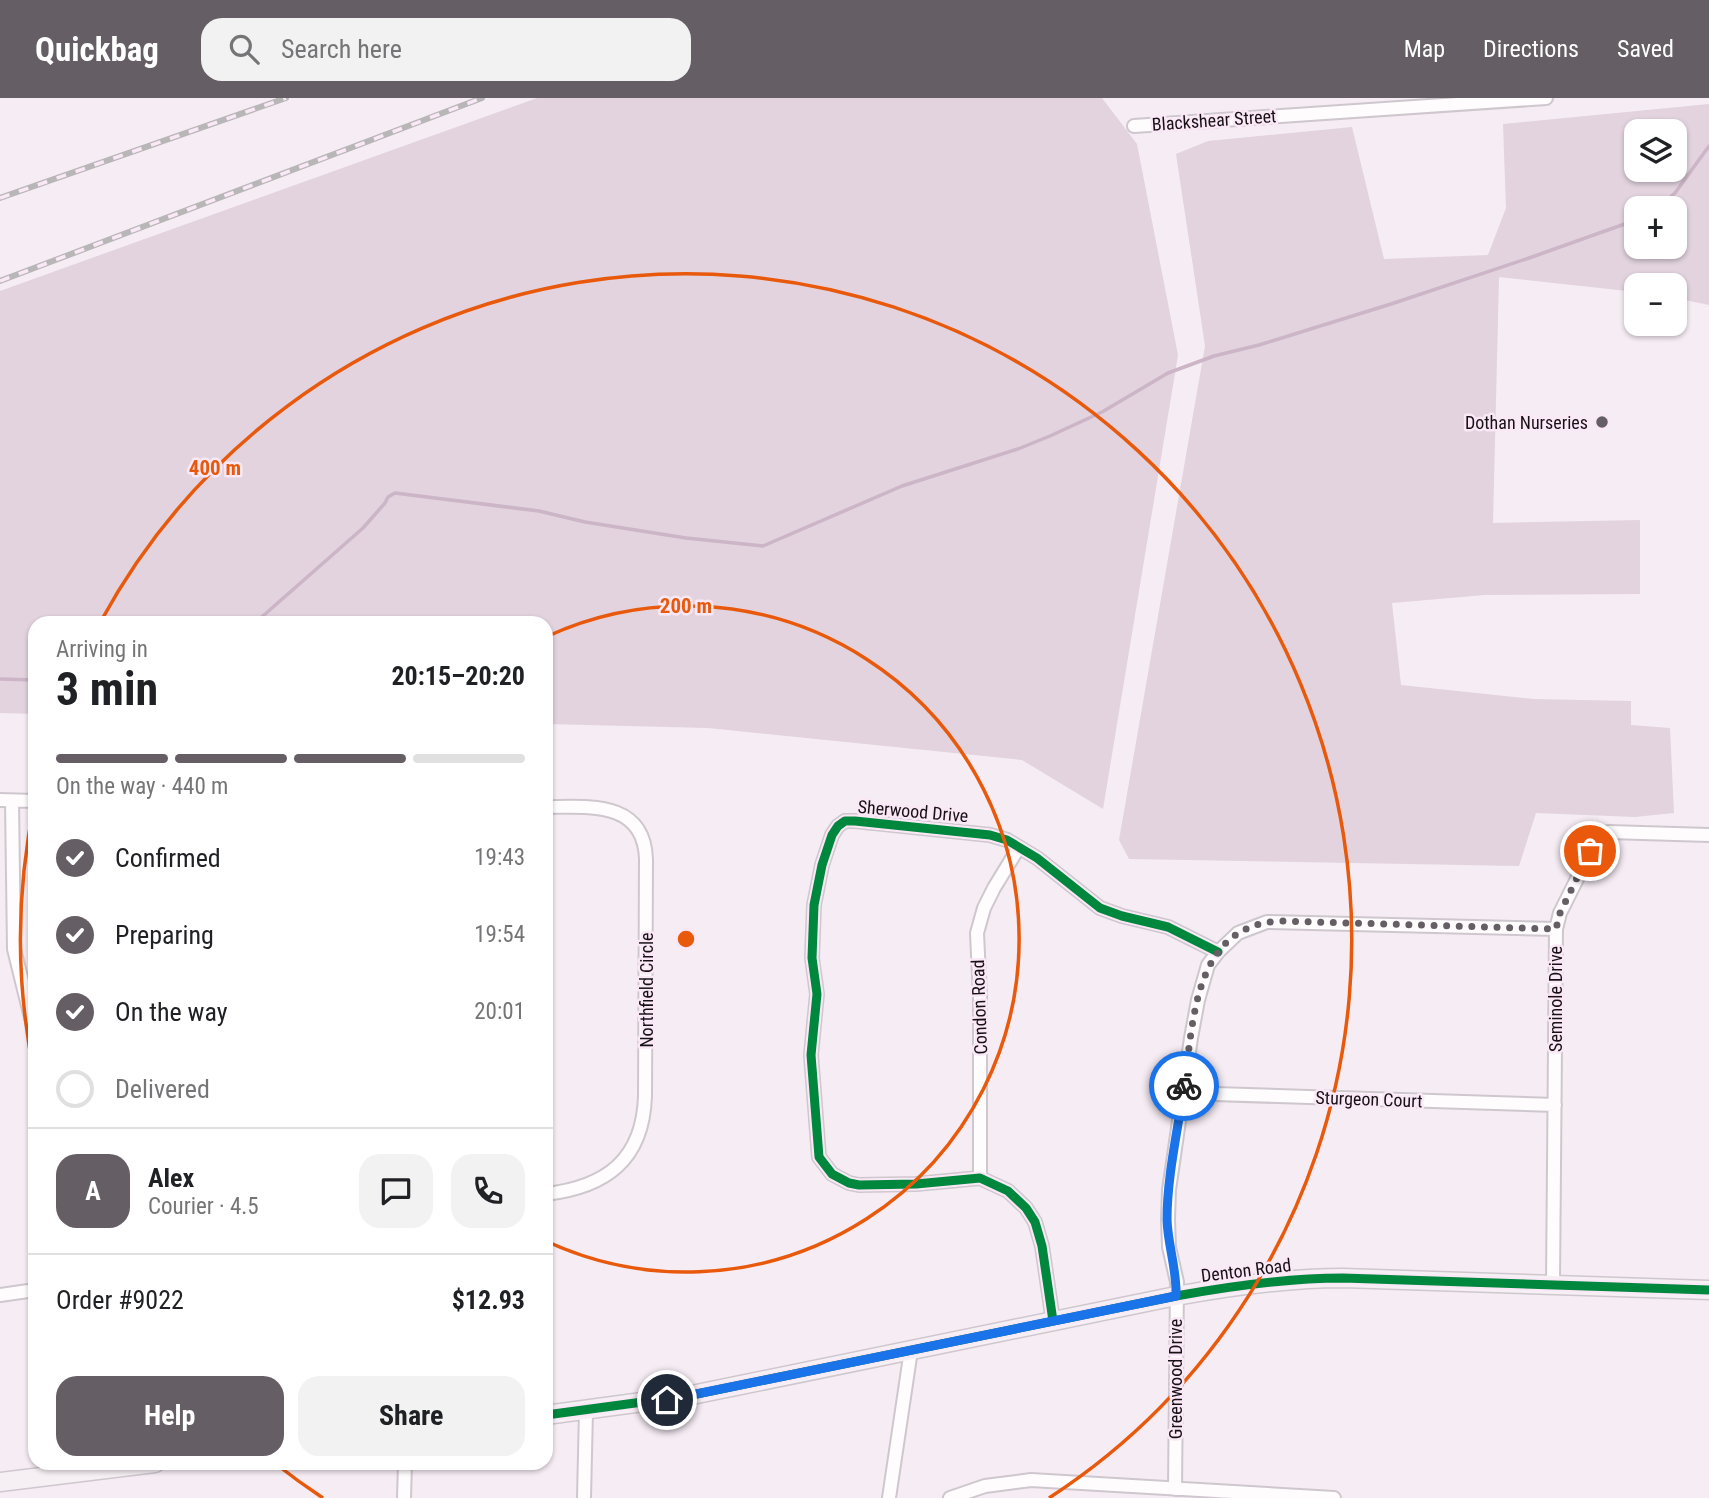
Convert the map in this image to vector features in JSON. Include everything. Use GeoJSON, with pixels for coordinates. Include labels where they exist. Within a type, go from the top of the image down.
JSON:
{"type":"FeatureCollection","features":[{"type":"Feature","properties":{"kind":"street","name":"Blackshear Street"},"geometry":{"type":"LineString","coordinates":[[1134,127],[1546,98]]}},
{"type":"Feature","properties":{"kind":"street"},"geometry":{"type":"LineString","coordinates":[[28,801],[6,801],[14,949],[28,1009]]}},
{"type":"Feature","properties":{"kind":"street","name":"Northfield Circle"},"geometry":{"type":"LineString","coordinates":[[553,807],[598,807],[620,813],[633,823],[641,836],[646,851],[646,873],[643,1121],[627,1155],[603,1178],[573,1190],[553,1193]]}},
{"type":"Feature","properties":{"kind":"street","name":"Sherwood Drive"},"geometry":{"type":"LineString","coordinates":[[981,1178],[916,1184],[859,1185],[840,1179],[825,1167],[820,1157],[811,1055],[817,994],[812,958],[814,905],[826,849],[838,825],[845,821],[878,822],[978,833],[1007,840],[1100,908],[1168,927],[1218,951]]}},
{"type":"Feature","properties":{"kind":"street","name":"Seminole Drive"},"geometry":{"type":"LineString","coordinates":[[1553,1284],[1556,929],[1566,901],[1602,834],[1709,835]]}},
{"type":"Feature","properties":{"kind":"street","name":"Condon Road"},"geometry":{"type":"LineString","coordinates":[[981,1178],[978,933],[984,908],[1019,847]]}},
{"type":"Feature","properties":{"kind":"street","name":"Greenwood Drive"},"geometry":{"type":"LineString","coordinates":[[1175,1489],[1177,1282],[1169,1247],[1169,1190],[1204,976],[1218,951],[1238,933],[1267,922],[1556,929]]}},
{"type":"Feature","properties":{"kind":"street","name":"Sturgeon Court"},"geometry":{"type":"LineString","coordinates":[[1183,1093],[1555,1105]]}},
{"type":"Feature","properties":{"kind":"street"},"geometry":{"type":"LineString","coordinates":[[981,1178],[997,1184],[1017,1198],[1035,1223],[1042,1246],[1053,1321]]}},
{"type":"Feature","properties":{"kind":"street","name":"Denton Road"},"geometry":{"type":"LineString","coordinates":[[553,1414],[687,1396],[1176,1296],[1248,1284],[1318,1278],[1709,1290]]}},
{"type":"Feature","properties":{"kind":"street"},"geometry":{"type":"LineString","coordinates":[[0,1296],[28,1291]]}},
{"type":"Feature","properties":{"kind":"street"},"geometry":{"type":"LineString","coordinates":[[889,1498],[911,1350]]}},
{"type":"Feature","properties":{"kind":"street"},"geometry":{"type":"LineString","coordinates":[[584,1498],[586,1410]]}},
{"type":"Feature","properties":{"kind":"street"},"geometry":{"type":"LineString","coordinates":[[0,1482],[98,1470]]}},
{"type":"Feature","properties":{"kind":"street"},"geometry":{"type":"LineString","coordinates":[[404,1498],[405,1470]]}},
{"type":"Feature","properties":{"kind":"street"},"geometry":{"type":"LineString","coordinates":[[950,1498],[985,1486],[1031,1480],[1334,1498]]}},
{"type":"Feature","properties":{"kind":"shaded area"},"geometry":{"type":"Polygon","coordinates":[[[537,98],[1102,98],[1137,144],[1178,355],[1103,809],[1022,760],[708,728],[553,724],[553,616],[28,616],[28,714],[0,713],[0,291],[537,98]]]}},
{"type":"Feature","properties":{"kind":"shaded area"},"geometry":{"type":"Polygon","coordinates":[[[1709,104],[1709,305],[1687,300],[1687,273],[1624,273],[1624,291],[1499,277],[1493,523],[1640,520],[1640,594],[1485,595],[1392,603],[1401,685],[1534,699],[1631,701],[1631,725],[1670,728],[1674,813],[1635,817],[1536,813],[1519,866],[1129,859],[1119,840],[1205,346],[1176,154],[1208,141],[1352,127],[1384,259],[1488,255],[1506,208],[1503,124],[1709,104]]]}},
{"type":"Feature","properties":{"kind":"waterway"},"geometry":{"type":"LineString","coordinates":[[1672,196],[1709,146]]}},
{"type":"Feature","properties":{"kind":"waterway"},"geometry":{"type":"LineString","coordinates":[[263,616],[363,528],[388,497],[395,493],[539,511],[585,522],[686,538],[763,546],[902,486],[1050,436],[1102,412],[1168,373],[1214,356],[1259,345],[1391,304],[1624,224]]}},
{"type":"Feature","properties":{"kind":"waterway"},"geometry":{"type":"LineString","coordinates":[[0,679],[28,680]]}},
{"type":"Feature","properties":{"kind":"railway"},"geometry":{"type":"LineString","coordinates":[[0,198],[286,98]]}},
{"type":"Feature","properties":{"kind":"railway"},"geometry":{"type":"LineString","coordinates":[[0,281],[482,98]]}},
{"type":"Feature","properties":{"kind":"cycle path"},"geometry":{"type":"LineString","coordinates":[[1053,1321],[1042,1246],[1035,1222],[1026,1208],[1008,1191],[980,1178],[916,1184],[859,1185],[832,1174],[819,1157],[811,1055],[817,994],[812,958],[814,905],[822,865],[832,835],[845,821],[855,821],[990,835],[1007,840],[1037,858],[1100,908],[1168,927],[1218,952]]}},
{"type":"Feature","properties":{"kind":"cycle path"},"geometry":{"type":"LineString","coordinates":[[553,1414],[687,1396],[1176,1296],[1259,1283],[1343,1278],[1709,1290]]}},
{"type":"Feature","properties":{"kind":"way so far"},"geometry":{"type":"LineString","coordinates":[[1184,1086],[1204,976],[1218,951],[1238,933],[1252,926],[1281,921],[1556,929],[1560,913],[1590,851]]}},
{"type":"Feature","properties":{"kind":"place","name":"Dothan Nurseries"},"geometry":{"type":"Point","coordinates":[1602,422]}},
{"type":"Feature","properties":{"kind":"route"},"geometry":{"type":"LineString","coordinates":[[667,1400],[1176,1296],[1177,1282],[1169,1247],[1167,1219],[1184,1086]]}}]}
